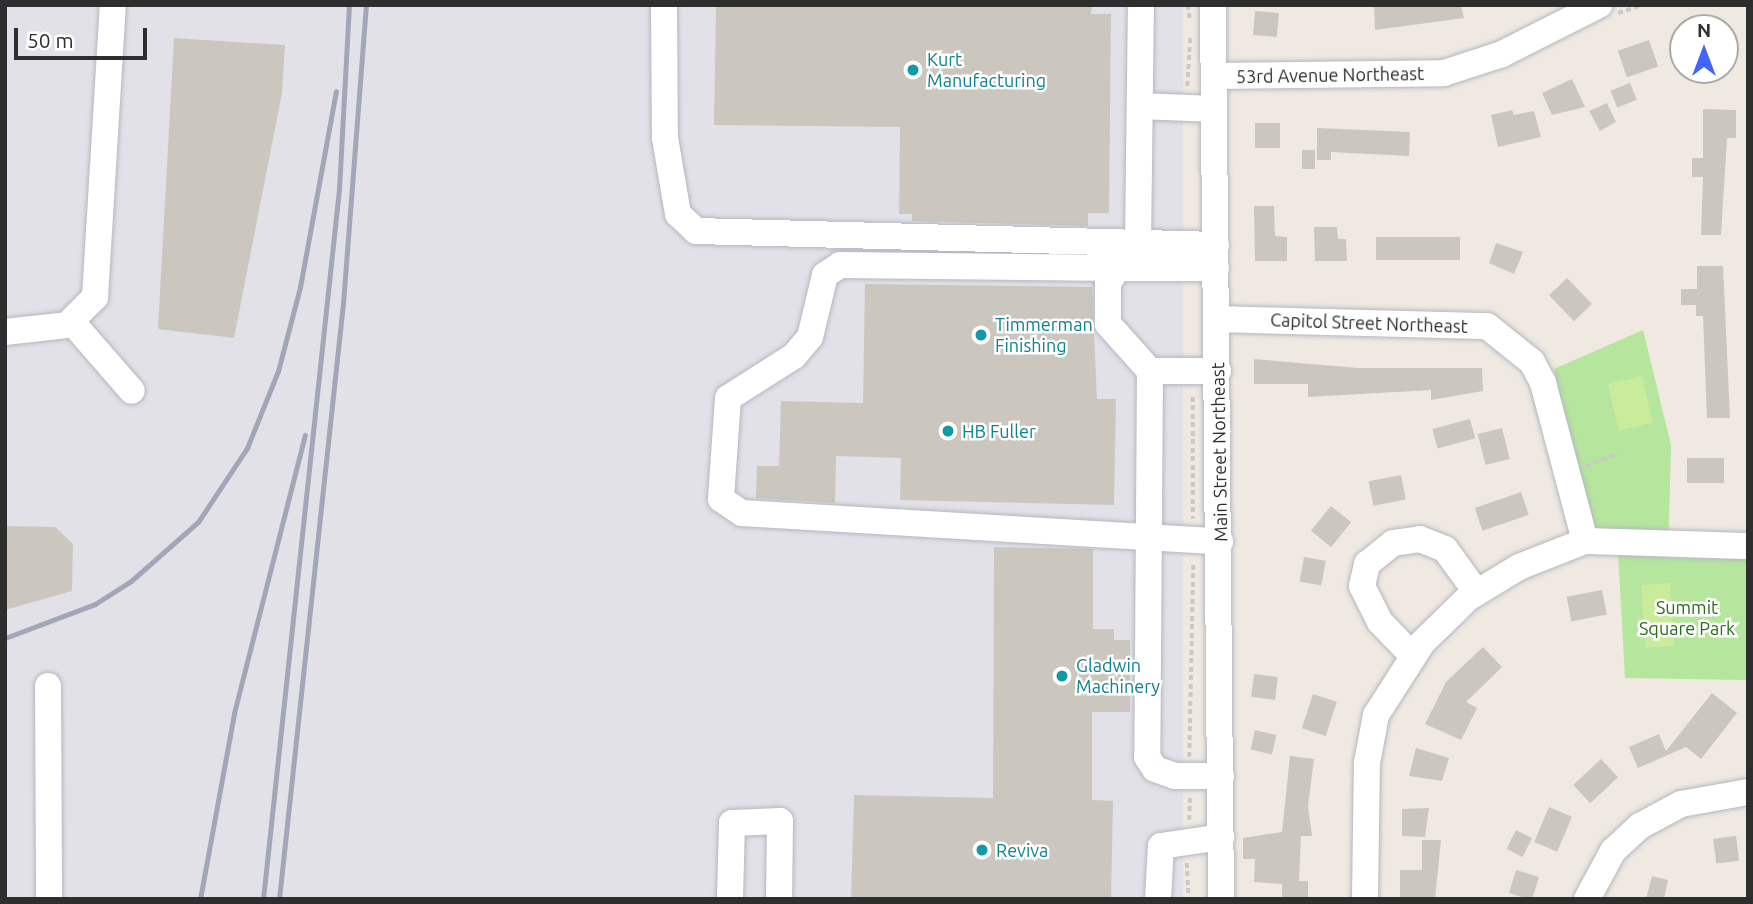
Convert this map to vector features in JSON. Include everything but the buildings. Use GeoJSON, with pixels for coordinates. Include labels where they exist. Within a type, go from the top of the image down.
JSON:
{"type":"FeatureCollection","features":[{"type":"Feature","properties":{"kind":"street"},"geometry":{"type":"LineString","coordinates":[[5,332],[48,332],[72,322],[87,309],[98,280],[113,5]]}},
{"type":"Feature","properties":{"kind":"street"},"geometry":{"type":"LineString","coordinates":[[664,5],[665,138],[678,214],[696,231],[866,232],[885,240],[1138,245],[1216,257]]}},
{"type":"Feature","properties":{"kind":"street","name":"Main Street Northeast"},"geometry":{"type":"LineString","coordinates":[[1213,5],[1217,319],[1205,371],[1220,541],[1221,899]]}},
{"type":"Feature","properties":{"kind":"street","name":"53rd Avenue Northeast"},"geometry":{"type":"LineString","coordinates":[[1214,76],[1444,73],[1502,54],[1599,5]]}},
{"type":"Feature","properties":{"kind":"street"},"geometry":{"type":"LineString","coordinates":[[1138,245],[1141,9]]}},
{"type":"Feature","properties":{"kind":"street"},"geometry":{"type":"LineString","coordinates":[[1140,106],[1214,109]]}},
{"type":"Feature","properties":{"kind":"street"},"geometry":{"type":"LineString","coordinates":[[1216,257],[1118,268],[839,265],[825,275],[810,337],[794,356],[728,398],[721,499],[742,513],[1145,539],[1220,541]]}},
{"type":"Feature","properties":{"kind":"street"},"geometry":{"type":"LineString","coordinates":[[1118,268],[1109,277],[1108,324],[1150,371],[1145,539],[1147,757],[1156,769],[1189,776],[1221,776]]}},
{"type":"Feature","properties":{"kind":"street","name":"Capitol Street Northeast"},"geometry":{"type":"LineString","coordinates":[[1217,319],[1487,326],[1532,362],[1585,541]]}},
{"type":"Feature","properties":{"kind":"street"},"geometry":{"type":"LineString","coordinates":[[72,322],[132,391]]}},
{"type":"Feature","properties":{"kind":"street"},"geometry":{"type":"LineString","coordinates":[[1150,371],[1205,371]]}},
{"type":"Feature","properties":{"kind":"street"},"geometry":{"type":"LineString","coordinates":[[1413,656],[1380,622],[1362,586],[1367,564],[1393,543],[1420,539],[1445,549],[1477,593]]}},
{"type":"Feature","properties":{"kind":"street"},"geometry":{"type":"LineString","coordinates":[[1365,899],[1367,763],[1376,715],[1413,656],[1477,593],[1519,567],[1585,541],[1748,546]]}},
{"type":"Feature","properties":{"kind":"street"},"geometry":{"type":"LineString","coordinates":[[48,686],[49,899]]}},
{"type":"Feature","properties":{"kind":"street"},"geometry":{"type":"LineString","coordinates":[[1587,899],[1613,851],[1640,826],[1681,804],[1748,792]]}},
{"type":"Feature","properties":{"kind":"street"},"geometry":{"type":"LineString","coordinates":[[730,899],[732,822],[780,821],[779,899]]}},
{"type":"Feature","properties":{"kind":"street"},"geometry":{"type":"LineString","coordinates":[[1157,899],[1157,852],[1188,838],[1221,837]]}},
{"type":"Feature","properties":{"kind":"path"},"geometry":{"type":"LineString","coordinates":[[1187,107],[1188,5]]}},
{"type":"Feature","properties":{"kind":"path"},"geometry":{"type":"LineString","coordinates":[[1189,899],[1193,540],[1205,371]]}},
{"type":"Feature","properties":{"kind":"path"},"geometry":{"type":"LineString","coordinates":[[1565,476],[1618,453]]}},
{"type":"Feature","properties":{"kind":"shaded area"},"geometry":{"type":"Polygon","coordinates":[[[5,5],[1183,5],[1183,899],[5,899],[5,5]]]}},
{"type":"Feature","properties":{"kind":"green space","name":"Summit Square Park"},"geometry":{"type":"Polygon","coordinates":[[[1643,330],[1671,445],[1668,558],[1748,559],[1748,680],[1625,678],[1617,535],[1601,537],[1586,524],[1554,369],[1643,330]]]}},
{"type":"Feature","properties":{"kind":"green space"},"geometry":{"type":"Polygon","coordinates":[[[1642,376],[1653,423],[1619,431],[1608,384],[1642,376]]]}},
{"type":"Feature","properties":{"kind":"green space"},"geometry":{"type":"Polygon","coordinates":[[[1670,583],[1674,646],[1645,648],[1641,585],[1670,583]]]}},
{"type":"Feature","properties":{"kind":"railway"},"geometry":{"type":"LineString","coordinates":[[263,899],[339,189],[349,5]]}},
{"type":"Feature","properties":{"kind":"railway"},"geometry":{"type":"LineString","coordinates":[[279,899],[343,303],[366,5]]}},
{"type":"Feature","properties":{"kind":"railway"},"geometry":{"type":"LineString","coordinates":[[5,638],[95,604],[131,581],[198,522],[247,448],[278,371],[300,287],[336,91]]}},
{"type":"Feature","properties":{"kind":"railway"},"geometry":{"type":"LineString","coordinates":[[200,899],[234,713],[305,435]]}},
{"type":"Feature","properties":{"kind":"place","name":"Kurt Manufacturing"},"geometry":{"type":"Point","coordinates":[913,70]}},
{"type":"Feature","properties":{"kind":"place","name":"Timmerman Finishing"},"geometry":{"type":"Point","coordinates":[981,335]}},
{"type":"Feature","properties":{"kind":"place","name":"HB Fuller"},"geometry":{"type":"Point","coordinates":[948,431]}},
{"type":"Feature","properties":{"kind":"place","name":"Gladwin Machinery"},"geometry":{"type":"Point","coordinates":[1062,676]}},
{"type":"Feature","properties":{"kind":"place","name":"Reviva"},"geometry":{"type":"Point","coordinates":[982,850]}}]}
